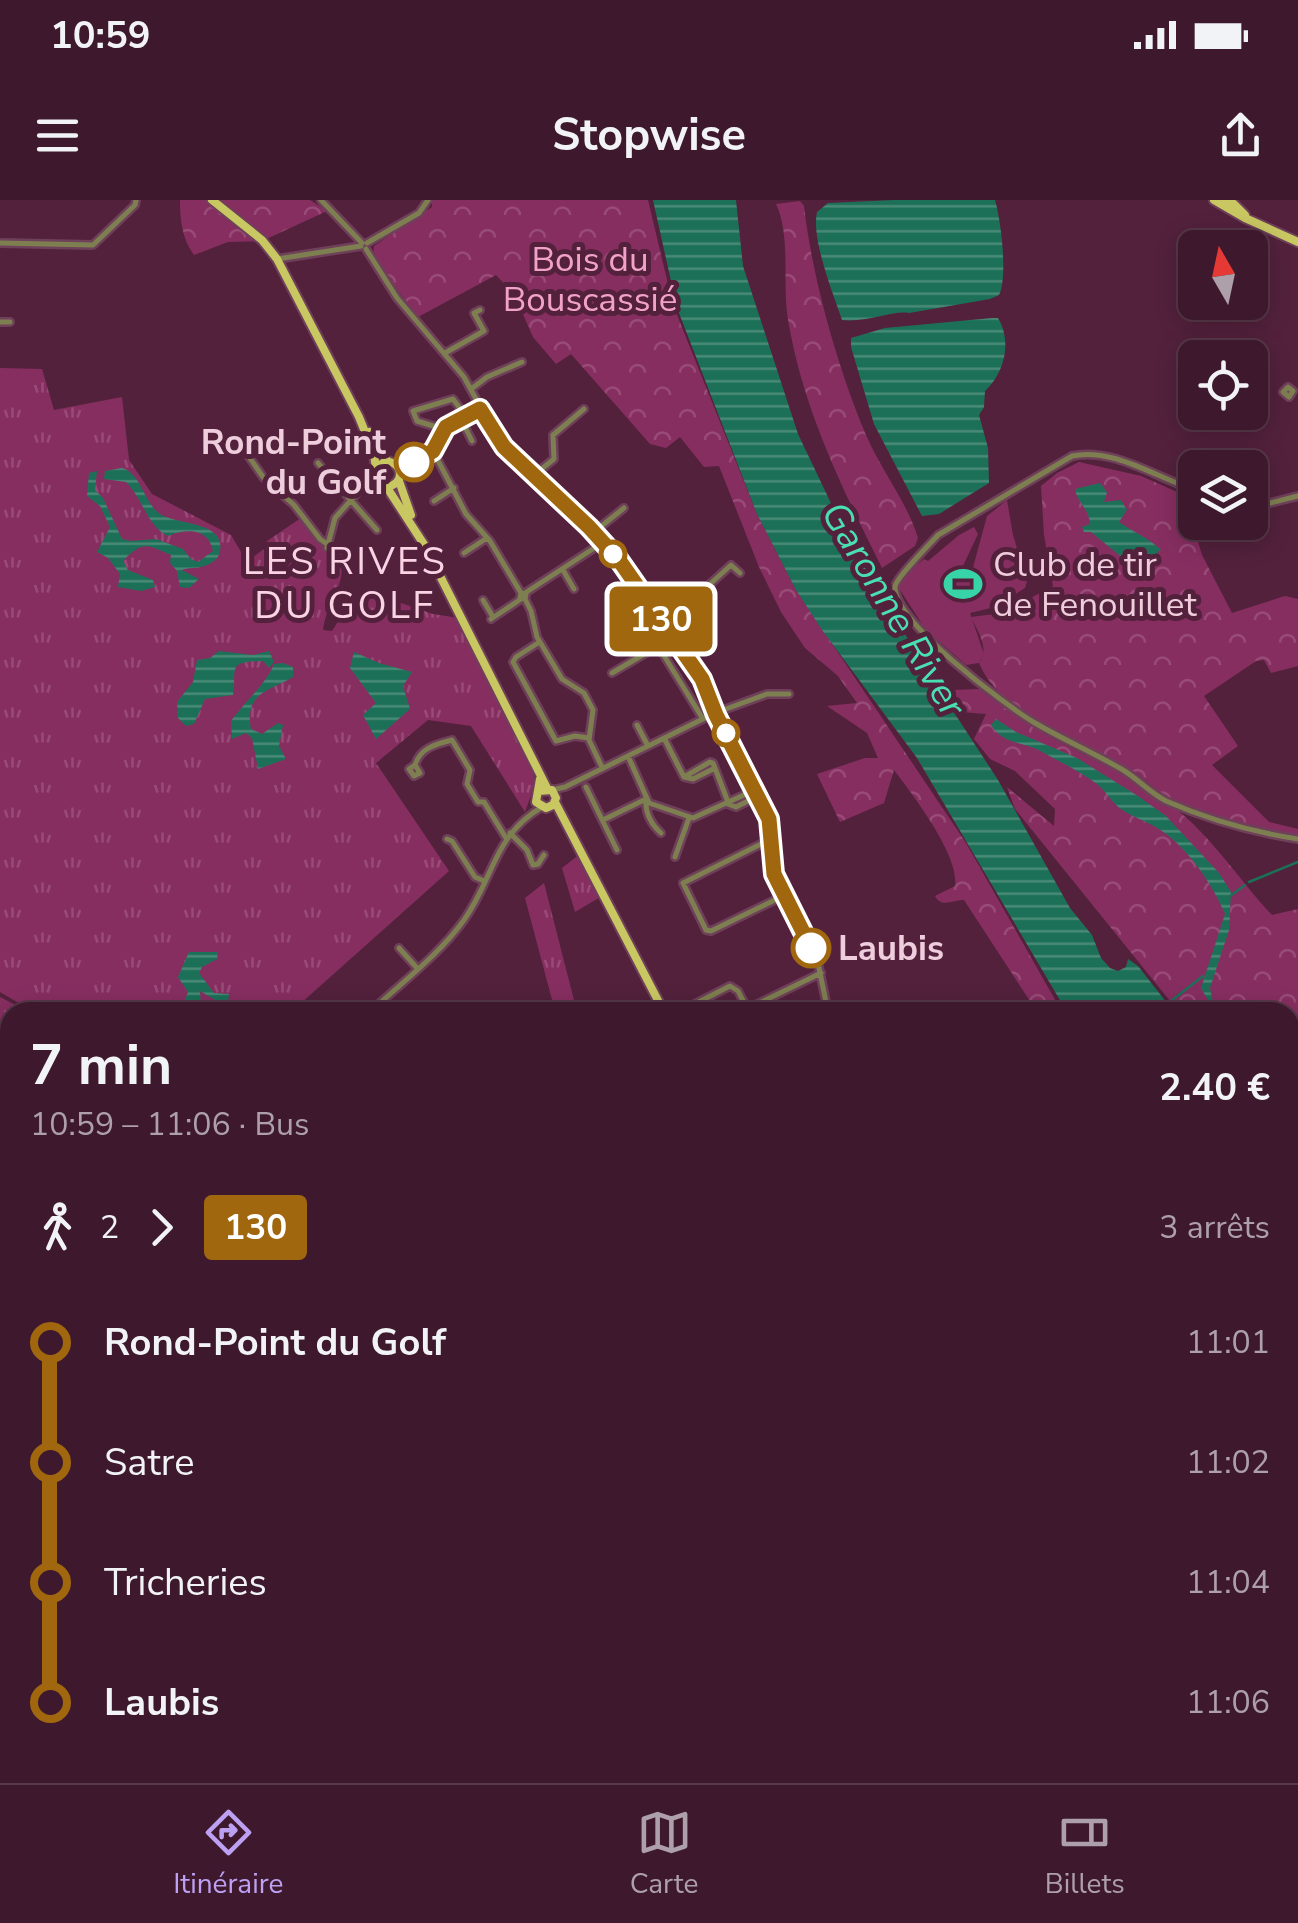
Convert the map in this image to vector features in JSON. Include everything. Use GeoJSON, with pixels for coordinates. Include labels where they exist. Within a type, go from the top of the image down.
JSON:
{"type":"FeatureCollection","features":[{"type":"Feature","properties":{"kind":"main road"},"geometry":{"type":"LineString","coordinates":[[212,200],[262,240],[277,260],[359,418],[374,454],[376,471],[425,546]]}},
{"type":"Feature","properties":{"kind":"main road"},"geometry":{"type":"LineString","coordinates":[[1215,200],[1298,242]]}},
{"type":"Feature","properties":{"kind":"main road"},"geometry":{"type":"LineString","coordinates":[[359,418],[400,478],[402,494],[425,546],[540,774],[547,798],[563,818],[659,1002]]}},
{"type":"Feature","properties":{"kind":"main road"},"geometry":{"type":"LineString","coordinates":[[376,471],[391,462]]}},
{"type":"Feature","properties":{"kind":"main road"},"geometry":{"type":"LineString","coordinates":[[384,486],[400,478]]}},
{"type":"Feature","properties":{"kind":"street"},"geometry":{"type":"LineString","coordinates":[[0,244],[93,245],[136,200]]}},
{"type":"Feature","properties":{"kind":"street"},"geometry":{"type":"LineString","coordinates":[[320,200],[364,245],[397,298],[445,353],[471,389],[499,440],[594,532],[666,624],[702,679],[769,819],[772,867],[821,972],[826,1002]]}},
{"type":"Feature","properties":{"kind":"street"},"geometry":{"type":"LineString","coordinates":[[277,260],[364,245],[419,214],[428,200]]}},
{"type":"Feature","properties":{"kind":"street"},"geometry":{"type":"LineString","coordinates":[[445,353],[484,330],[474,313],[480,310]]}},
{"type":"Feature","properties":{"kind":"street"},"geometry":{"type":"LineString","coordinates":[[0,322],[10,322]]}},
{"type":"Feature","properties":{"kind":"street"},"geometry":{"type":"LineString","coordinates":[[471,389],[522,362]]}},
{"type":"Feature","properties":{"kind":"street"},"geometry":{"type":"LineString","coordinates":[[1294,394],[1298,383]]}},
{"type":"Feature","properties":{"kind":"street"},"geometry":{"type":"LineString","coordinates":[[444,429],[418,421],[413,411],[453,398],[472,441]]}},
{"type":"Feature","properties":{"kind":"street"},"geometry":{"type":"LineString","coordinates":[[534,475],[554,459],[553,435],[584,408]]}},
{"type":"Feature","properties":{"kind":"street"},"geometry":{"type":"LineString","coordinates":[[400,478],[412,462],[433,451],[444,429],[480,409]]}},
{"type":"Feature","properties":{"kind":"street"},"geometry":{"type":"LineString","coordinates":[[236,438],[263,477],[294,505],[327,546],[334,518],[376,471]]}},
{"type":"Feature","properties":{"kind":"street"},"geometry":{"type":"LineString","coordinates":[[433,451],[466,514],[487,538],[523,596],[539,641],[563,680],[586,696],[595,714],[589,738],[603,768]]}},
{"type":"Feature","properties":{"kind":"street"},"geometry":{"type":"LineString","coordinates":[[1178,484],[1110,458],[1079,454],[1040,473],[933,540],[923,555],[898,576],[897,596],[933,644],[1034,722],[1128,773],[1161,798],[1236,826],[1298,839]]}},
{"type":"Feature","properties":{"kind":"street"},"geometry":{"type":"LineString","coordinates":[[318,462],[378,530]]}},
{"type":"Feature","properties":{"kind":"street"},"geometry":{"type":"LineString","coordinates":[[391,462],[412,462]]}},
{"type":"Feature","properties":{"kind":"street"},"geometry":{"type":"LineString","coordinates":[[362,488],[384,486]]}},
{"type":"Feature","properties":{"kind":"street"},"geometry":{"type":"LineString","coordinates":[[434,501],[454,488]]}},
{"type":"Feature","properties":{"kind":"street"},"geometry":{"type":"LineString","coordinates":[[1268,503],[1298,496]]}},
{"type":"Feature","properties":{"kind":"street"},"geometry":{"type":"LineString","coordinates":[[594,532],[624,508]]}},
{"type":"Feature","properties":{"kind":"street"},"geometry":{"type":"LineString","coordinates":[[464,553],[487,538]]}},
{"type":"Feature","properties":{"kind":"street"},"geometry":{"type":"LineString","coordinates":[[483,600],[492,618],[603,543]]}},
{"type":"Feature","properties":{"kind":"street"},"geometry":{"type":"LineString","coordinates":[[666,624],[731,565],[740,572]]}},
{"type":"Feature","properties":{"kind":"street"},"geometry":{"type":"LineString","coordinates":[[562,570],[574,589]]}},
{"type":"Feature","properties":{"kind":"street"},"geometry":{"type":"LineString","coordinates":[[629,606],[639,615],[703,718]]}},
{"type":"Feature","properties":{"kind":"street"},"geometry":{"type":"LineString","coordinates":[[639,615],[651,606]]}},
{"type":"Feature","properties":{"kind":"street"},"geometry":{"type":"LineString","coordinates":[[539,641],[514,662],[537,710],[556,741],[589,738]]}},
{"type":"Feature","properties":{"kind":"street"},"geometry":{"type":"LineString","coordinates":[[612,673],[658,646]]}},
{"type":"Feature","properties":{"kind":"street"},"geometry":{"type":"LineString","coordinates":[[381,1002],[460,925],[508,835],[547,798],[703,718],[760,695],[789,694]]}},
{"type":"Feature","properties":{"kind":"street"},"geometry":{"type":"LineString","coordinates":[[638,725],[648,746]]}},
{"type":"Feature","properties":{"kind":"street"},"geometry":{"type":"LineString","coordinates":[[664,738],[684,777],[710,762],[716,764],[713,769],[728,804]]}},
{"type":"Feature","properties":{"kind":"street"},"geometry":{"type":"LineString","coordinates":[[415,765],[418,756],[433,745],[452,740],[470,770],[467,784],[478,802],[484,802],[508,835],[527,850],[533,865],[544,855]]}},
{"type":"Feature","properties":{"kind":"street"},"geometry":{"type":"LineString","coordinates":[[628,756],[650,804],[690,817],[700,817],[728,804],[736,807],[757,793]]}},
{"type":"Feature","properties":{"kind":"street"},"geometry":{"type":"LineString","coordinates":[[586,787],[617,850]]}},
{"type":"Feature","properties":{"kind":"street"},"geometry":{"type":"LineString","coordinates":[[603,820],[646,799]]}},
{"type":"Feature","properties":{"kind":"street"},"geometry":{"type":"LineString","coordinates":[[646,799],[654,826],[661,832]]}},
{"type":"Feature","properties":{"kind":"street"},"geometry":{"type":"LineString","coordinates":[[675,857],[690,817]]}},
{"type":"Feature","properties":{"kind":"street"},"geometry":{"type":"LineString","coordinates":[[447,839],[475,877],[484,881]]}},
{"type":"Feature","properties":{"kind":"street"},"geometry":{"type":"LineString","coordinates":[[771,839],[683,883],[706,930],[714,930],[785,895]]}},
{"type":"Feature","properties":{"kind":"street"},"geometry":{"type":"LineString","coordinates":[[399,948],[417,968]]}},
{"type":"Feature","properties":{"kind":"street"},"geometry":{"type":"LineString","coordinates":[[765,1002],[821,972]]}},
{"type":"Feature","properties":{"kind":"street"},"geometry":{"type":"LineString","coordinates":[[699,1002],[730,986],[744,1002]]}},
{"type":"Feature","properties":{"kind":"green space"},"geometry":{"type":"Polygon","coordinates":[[[180,200],[310,200],[327,211],[262,241],[228,242],[194,255],[182,229],[180,200]]]}},
{"type":"Feature","properties":{"kind":"green space","name":"Bois du Bouscassié"},"geometry":{"type":"Polygon","coordinates":[[[432,200],[648,200],[673,305],[757,514],[796,590],[966,843],[1056,1002],[1030,1002],[964,900],[944,903],[935,896],[955,886],[955,873],[934,826],[894,770],[884,803],[840,822],[817,774],[865,758],[878,758],[867,733],[827,706],[857,703],[838,676],[805,648],[781,612],[719,466],[704,467],[680,437],[666,448],[650,444],[571,354],[556,364],[533,337],[514,294],[496,275],[418,317],[373,257],[374,246],[432,207],[432,200]]]}},
{"type":"Feature","properties":{"kind":"green space"},"geometry":{"type":"Polygon","coordinates":[[[800,201],[820,292],[846,381],[866,435],[918,538],[915,546],[882,568],[826,450],[796,357],[787,310],[784,232],[776,204],[800,201]]]}},
{"type":"Feature","properties":{"kind":"green space"},"geometry":{"type":"Polygon","coordinates":[[[0,368],[42,369],[54,410],[122,397],[129,460],[152,494],[231,535],[247,562],[269,545],[267,541],[301,518],[321,545],[347,553],[323,630],[332,631],[347,608],[369,592],[433,614],[459,618],[532,765],[535,784],[525,812],[471,726],[428,720],[376,763],[449,871],[302,1002],[17,1002],[0,992],[0,368]]]}},
{"type":"Feature","properties":{"kind":"green space"},"geometry":{"type":"Polygon","coordinates":[[[1079,462],[1141,476],[1178,492],[1178,540],[1198,540],[1232,613],[1285,596],[1298,599],[1298,666],[1271,673],[1264,660],[1256,661],[1204,696],[1238,746],[1212,765],[1269,822],[1298,829],[1298,836],[1234,823],[1172,799],[1128,768],[1023,712],[990,682],[979,663],[983,646],[971,617],[1003,613],[1053,586],[1041,486],[1079,462]]]}},
{"type":"Feature","properties":{"kind":"green space","name":"Club de tir de Fenouillet"},"geometry":{"type":"Polygon","coordinates":[[[1007,500],[1027,581],[1025,588],[995,607],[970,613],[984,654],[979,663],[966,665],[926,630],[898,587],[905,574],[924,559],[928,561],[974,527],[978,534],[962,568],[952,576],[972,571],[987,516],[1007,500]]]}},
{"type":"Feature","properties":{"kind":"green space"},"geometry":{"type":"Polygon","coordinates":[[[979,689],[1030,725],[1138,783],[1186,818],[1272,915],[1298,909],[1298,1002],[1171,1002],[1015,809],[1007,787],[1054,826],[1055,809],[1015,771],[990,759],[974,739],[986,714],[962,712],[952,690],[979,689]]]}},
{"type":"Feature","properties":{"kind":"green space"},"geometry":{"type":"Polygon","coordinates":[[[580,854],[602,896],[575,912],[562,868],[580,854]]]}},
{"type":"Feature","properties":{"kind":"green space"},"geometry":{"type":"Polygon","coordinates":[[[544,883],[574,1002],[553,1002],[525,898],[544,883]]]}},
{"type":"Feature","properties":{"kind":"shaded area"},"geometry":{"type":"Polygon","coordinates":[[[653,200],[736,200],[743,266],[798,434],[849,541],[998,780],[1070,908],[1092,935],[1101,958],[1118,971],[1126,967],[1128,959],[1166,1002],[1061,1002],[917,758],[796,590],[757,514],[677,308],[653,200]]]}},
{"type":"Feature","properties":{"kind":"shaded area"},"geometry":{"type":"Polygon","coordinates":[[[995,200],[1003,262],[999,295],[909,313],[842,320],[820,251],[817,212],[828,203],[995,200]]]}},
{"type":"Feature","properties":{"kind":"shaded area"},"geometry":{"type":"Polygon","coordinates":[[[998,318],[1005,337],[1004,356],[1002,366],[985,391],[979,415],[988,448],[989,483],[939,514],[922,516],[874,424],[851,338],[885,328],[998,318]]]}},
{"type":"Feature","properties":{"kind":"shaded area"},"geometry":{"type":"Polygon","coordinates":[[[122,468],[134,476],[160,514],[208,529],[220,541],[214,561],[182,570],[199,579],[189,588],[180,587],[177,571],[170,563],[171,555],[146,546],[123,561],[128,570],[153,580],[155,587],[141,591],[118,587],[120,574],[108,558],[97,552],[110,527],[100,506],[87,496],[89,473],[97,471],[95,490],[103,498],[122,539],[156,539],[183,549],[198,562],[213,551],[202,534],[189,531],[168,536],[161,532],[126,482],[104,479],[105,471],[122,468]]]}},
{"type":"Feature","properties":{"kind":"shaded area"},"geometry":{"type":"Polygon","coordinates":[[[1100,483],[1107,492],[1104,502],[1121,500],[1127,510],[1119,522],[1161,550],[1157,560],[1142,570],[1091,532],[1084,532],[1082,527],[1090,524],[1089,518],[1075,489],[1100,483]]]}},
{"type":"Feature","properties":{"kind":"shaded area"},"geometry":{"type":"Polygon","coordinates":[[[219,651],[253,655],[269,651],[274,662],[269,668],[263,661],[238,665],[233,695],[205,699],[194,724],[186,726],[178,718],[177,702],[193,682],[197,660],[210,658],[219,651]]]}},
{"type":"Feature","properties":{"kind":"shaded area"},"geometry":{"type":"Polygon","coordinates":[[[354,652],[412,672],[403,686],[410,709],[376,739],[363,715],[376,703],[350,668],[354,652]]]}},
{"type":"Feature","properties":{"kind":"shaded area"},"geometry":{"type":"Polygon","coordinates":[[[274,664],[293,667],[293,677],[261,694],[251,707],[250,717],[251,729],[262,734],[278,723],[283,725],[279,746],[286,759],[258,769],[252,738],[246,733],[232,739],[231,721],[274,664]]]}},
{"type":"Feature","properties":{"kind":"shaded area"},"geometry":{"type":"Polygon","coordinates":[[[996,719],[1016,732],[1077,758],[1138,796],[1166,816],[1219,873],[1231,892],[1229,930],[1210,988],[1213,1002],[1201,988],[1225,914],[1198,867],[1169,837],[1120,808],[1091,780],[1037,749],[1002,737],[991,725],[996,719]]]}},
{"type":"Feature","properties":{"kind":"shaded area"},"geometry":{"type":"Polygon","coordinates":[[[189,952],[218,952],[217,959],[199,973],[214,993],[229,994],[228,1002],[219,1002],[200,991],[201,1002],[184,1002],[188,992],[178,977],[189,952]]]}},
{"type":"Feature","properties":{"kind":"waterway"},"geometry":{"type":"LineString","coordinates":[[1249,882],[1298,862]]}},
{"type":"Feature","properties":{"kind":"waterway"},"geometry":{"type":"LineString","coordinates":[[1230,896],[1245,885]]}},
{"type":"Feature","properties":{"kind":"waterway"},"geometry":{"type":"LineString","coordinates":[[1170,1002],[1203,976]]}},
{"type":"Feature","properties":{"kind":"bus line","name":"130"},"geometry":{"type":"LineString","coordinates":[[414,462],[433,451],[446,427],[480,409],[504,447],[619,560],[706,688],[769,819],[774,874],[811,948]]}},
{"type":"Feature","properties":{"kind":"place","name":"Rond-Point du Golf"},"geometry":{"type":"Point","coordinates":[414,462]}},
{"type":"Feature","properties":{"kind":"place","name":"Club de tir de Fenouillet"},"geometry":{"type":"Point","coordinates":[963,584]}},
{"type":"Feature","properties":{"kind":"place","name":"Laubis"},"geometry":{"type":"Point","coordinates":[811,948]}},
{"type":"Feature","properties":{"kind":"district","name":"LES RIVES DU GOLF"},"geometry":{"type":"Point","coordinates":[345,583]}},
{"type":"Feature","properties":{"kind":"water label","name":"Garonne River"},"geometry":{"type":"Point","coordinates":[894,609]}}]}
